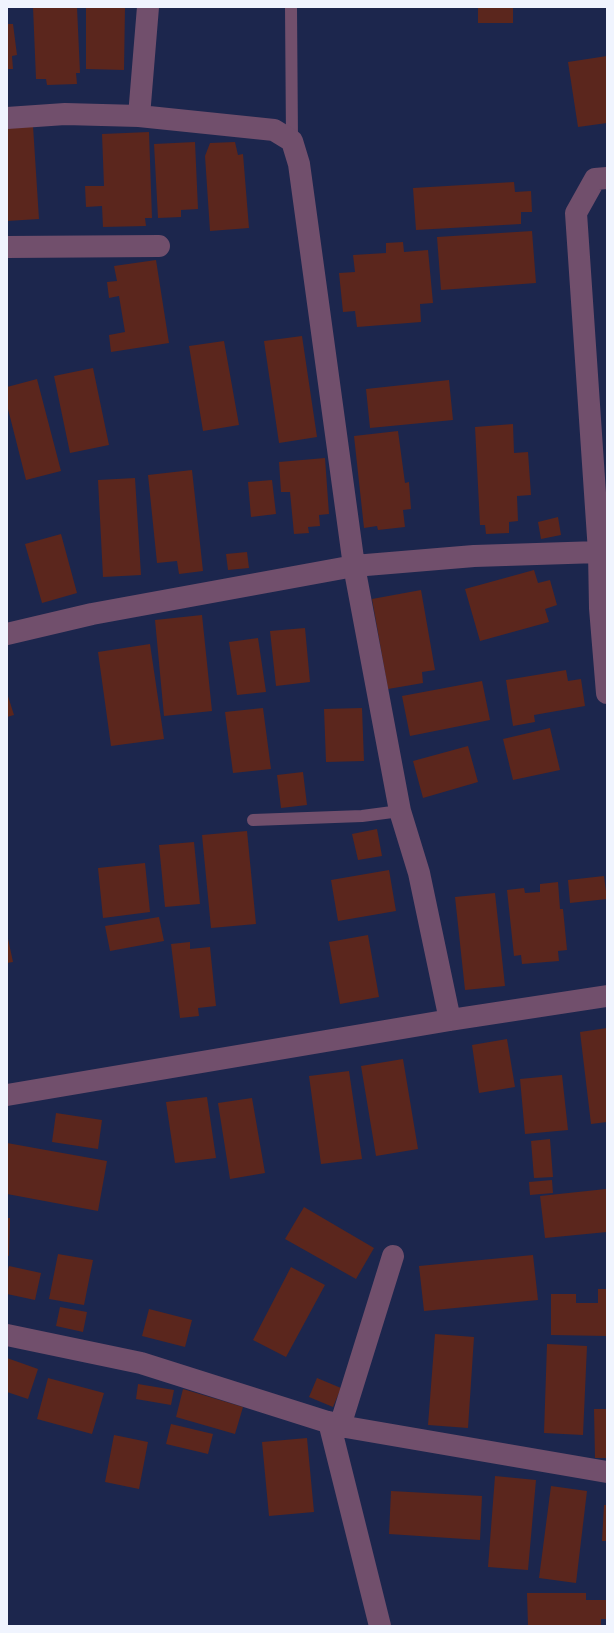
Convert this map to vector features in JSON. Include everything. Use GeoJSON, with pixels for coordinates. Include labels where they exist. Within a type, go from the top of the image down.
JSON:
{"type":"FeatureCollection","features":[{"type":"Feature","properties":{"kind":"street"},"geometry":{"type":"LineString","coordinates":[[139,116],[148,7]]}},
{"type":"Feature","properties":{"kind":"street"},"geometry":{"type":"LineString","coordinates":[[7,118],[65,114],[139,116],[274,130],[292,141],[299,164],[354,566],[400,811],[419,873],[450,1020]]}},
{"type":"Feature","properties":{"kind":"street"},"geometry":{"type":"LineString","coordinates":[[607,178],[595,179],[576,213],[603,606],[607,693]]}},
{"type":"Feature","properties":{"kind":"street"},"geometry":{"type":"LineString","coordinates":[[7,247],[159,246]]}},
{"type":"Feature","properties":{"kind":"street"},"geometry":{"type":"LineString","coordinates":[[7,634],[92,614],[354,566],[474,556],[599,552]]}},
{"type":"Feature","properties":{"kind":"street"},"geometry":{"type":"LineString","coordinates":[[7,1095],[450,1020],[607,996]]}},
{"type":"Feature","properties":{"kind":"street"},"geometry":{"type":"LineString","coordinates":[[380,1626],[335,1424],[393,1256]]}},
{"type":"Feature","properties":{"kind":"street"},"geometry":{"type":"LineString","coordinates":[[7,1335],[141,1363],[335,1424],[607,1472]]}},
{"type":"Feature","properties":{"kind":"lane"},"geometry":{"type":"LineString","coordinates":[[291,7],[292,141]]}},
{"type":"Feature","properties":{"kind":"lane"},"geometry":{"type":"LineString","coordinates":[[253,820],[362,816],[400,811]]}},
{"type":"Feature","properties":{"kind":"building"},"geometry":{"type":"Polygon","coordinates":[[[33,7],[77,7],[80,73],[76,73],[77,84],[47,85],[46,79],[36,79],[33,7]]]}},
{"type":"Feature","properties":{"kind":"building"},"geometry":{"type":"Polygon","coordinates":[[[86,7],[125,7],[124,70],[86,69],[86,7]]]}},
{"type":"Feature","properties":{"kind":"building"},"geometry":{"type":"Polygon","coordinates":[[[478,7],[513,7],[513,23],[478,23],[478,7]]]}},
{"type":"Feature","properties":{"kind":"building"},"geometry":{"type":"Polygon","coordinates":[[[7,24],[13,24],[17,55],[12,56],[13,69],[7,69],[7,24]]]}},
{"type":"Feature","properties":{"kind":"building"},"geometry":{"type":"Polygon","coordinates":[[[607,56],[607,123],[578,127],[568,62],[607,56]]]}},
{"type":"Feature","properties":{"kind":"building"},"geometry":{"type":"Polygon","coordinates":[[[33,126],[39,219],[7,221],[7,128],[33,126]]]}},
{"type":"Feature","properties":{"kind":"building"},"geometry":{"type":"Polygon","coordinates":[[[149,132],[152,218],[145,218],[146,226],[103,227],[102,206],[86,207],[85,186],[104,186],[102,134],[149,132]]]}},
{"type":"Feature","properties":{"kind":"building"},"geometry":{"type":"Polygon","coordinates":[[[195,142],[198,209],[181,210],[181,217],[158,218],[154,144],[195,142]]]}},
{"type":"Feature","properties":{"kind":"building"},"geometry":{"type":"Polygon","coordinates":[[[235,142],[238,155],[243,154],[249,228],[210,231],[205,156],[210,143],[235,142]]]}},
{"type":"Feature","properties":{"kind":"building"},"geometry":{"type":"Polygon","coordinates":[[[514,182],[515,192],[531,191],[532,212],[521,212],[521,224],[416,230],[413,188],[514,182]]]}},
{"type":"Feature","properties":{"kind":"building"},"geometry":{"type":"Polygon","coordinates":[[[532,231],[536,283],[441,290],[437,237],[532,231]]]}},
{"type":"Feature","properties":{"kind":"building"},"geometry":{"type":"Polygon","coordinates":[[[403,242],[404,252],[428,250],[433,303],[420,304],[421,322],[357,327],[355,311],[343,312],[339,273],[355,272],[353,255],[386,253],[386,243],[403,242]]]}},
{"type":"Feature","properties":{"kind":"building"},"geometry":{"type":"Polygon","coordinates":[[[156,260],[169,343],[111,352],[109,335],[125,332],[119,296],[109,298],[107,282],[117,281],[114,266],[156,260]]]}},
{"type":"Feature","properties":{"kind":"building"},"geometry":{"type":"Polygon","coordinates":[[[302,336],[317,437],[279,443],[264,341],[302,336]]]}},
{"type":"Feature","properties":{"kind":"building"},"geometry":{"type":"Polygon","coordinates":[[[224,341],[239,425],[203,431],[189,346],[224,341]]]}},
{"type":"Feature","properties":{"kind":"building"},"geometry":{"type":"Polygon","coordinates":[[[93,368],[109,445],[70,453],[54,376],[93,368]]]}},
{"type":"Feature","properties":{"kind":"building"},"geometry":{"type":"Polygon","coordinates":[[[37,379],[61,471],[26,480],[7,405],[7,387],[37,379]]]}},
{"type":"Feature","properties":{"kind":"building"},"geometry":{"type":"Polygon","coordinates":[[[449,380],[453,420],[370,428],[366,389],[449,380]]]}},
{"type":"Feature","properties":{"kind":"building"},"geometry":{"type":"Polygon","coordinates":[[[513,424],[514,453],[528,452],[531,495],[517,496],[518,521],[509,522],[509,533],[486,534],[485,525],[480,525],[475,427],[513,424]]]}},
{"type":"Feature","properties":{"kind":"building"},"geometry":{"type":"Polygon","coordinates":[[[398,431],[405,483],[409,482],[411,509],[403,510],[405,527],[378,530],[377,526],[364,528],[354,436],[398,431]]]}},
{"type":"Feature","properties":{"kind":"building"},"geometry":{"type":"Polygon","coordinates":[[[325,458],[329,514],[319,515],[320,526],[308,527],[309,533],[294,534],[290,492],[281,492],[279,462],[325,458]]]}},
{"type":"Feature","properties":{"kind":"building"},"geometry":{"type":"Polygon","coordinates":[[[192,470],[203,571],[179,574],[177,561],[157,563],[148,475],[192,470]]]}},
{"type":"Feature","properties":{"kind":"building"},"geometry":{"type":"Polygon","coordinates":[[[135,478],[141,575],[103,577],[98,480],[135,478]]]}},
{"type":"Feature","properties":{"kind":"building"},"geometry":{"type":"Polygon","coordinates":[[[272,480],[276,514],[251,517],[248,482],[272,480]]]}},
{"type":"Feature","properties":{"kind":"building"},"geometry":{"type":"Polygon","coordinates":[[[558,517],[561,535],[541,539],[538,522],[558,517]]]}},
{"type":"Feature","properties":{"kind":"building"},"geometry":{"type":"Polygon","coordinates":[[[61,534],[77,593],[42,603],[25,544],[61,534]]]}},
{"type":"Feature","properties":{"kind":"building"},"geometry":{"type":"Polygon","coordinates":[[[247,552],[249,568],[228,570],[226,554],[247,552]]]}},
{"type":"Feature","properties":{"kind":"building"},"geometry":{"type":"Polygon","coordinates":[[[534,570],[538,583],[550,580],[557,605],[545,609],[549,622],[480,641],[465,589],[534,570]]]}},
{"type":"Feature","properties":{"kind":"building"},"geometry":{"type":"Polygon","coordinates":[[[421,590],[435,670],[422,672],[423,683],[388,689],[372,599],[421,590]]]}},
{"type":"Feature","properties":{"kind":"building"},"geometry":{"type":"Polygon","coordinates":[[[202,615],[212,711],[164,716],[155,620],[202,615]]]}},
{"type":"Feature","properties":{"kind":"building"},"geometry":{"type":"Polygon","coordinates":[[[305,628],[310,682],[276,686],[270,631],[305,628]]]}},
{"type":"Feature","properties":{"kind":"building"},"geometry":{"type":"Polygon","coordinates":[[[258,638],[266,692],[237,695],[229,642],[258,638]]]}},
{"type":"Feature","properties":{"kind":"building"},"geometry":{"type":"Polygon","coordinates":[[[150,644],[164,739],[111,746],[98,652],[150,644]]]}},
{"type":"Feature","properties":{"kind":"building"},"geometry":{"type":"Polygon","coordinates":[[[566,670],[568,681],[581,679],[585,706],[534,715],[535,722],[513,726],[506,680],[566,670]]]}},
{"type":"Feature","properties":{"kind":"building"},"geometry":{"type":"Polygon","coordinates":[[[482,681],[490,720],[410,736],[402,696],[482,681]]]}},
{"type":"Feature","properties":{"kind":"building"},"geometry":{"type":"Polygon","coordinates":[[[7,693],[14,715],[7,717],[7,693]]]}},
{"type":"Feature","properties":{"kind":"building"},"geometry":{"type":"Polygon","coordinates":[[[263,708],[271,769],[233,773],[225,712],[263,708]]]}},
{"type":"Feature","properties":{"kind":"building"},"geometry":{"type":"Polygon","coordinates":[[[362,708],[364,761],[326,762],[324,709],[362,708]]]}},
{"type":"Feature","properties":{"kind":"building"},"geometry":{"type":"Polygon","coordinates":[[[550,728],[560,770],[513,780],[503,739],[550,728]]]}},
{"type":"Feature","properties":{"kind":"building"},"geometry":{"type":"Polygon","coordinates":[[[468,746],[478,782],[423,798],[413,761],[468,746]]]}},
{"type":"Feature","properties":{"kind":"building"},"geometry":{"type":"Polygon","coordinates":[[[303,772],[307,805],[281,808],[277,775],[303,772]]]}},
{"type":"Feature","properties":{"kind":"building"},"geometry":{"type":"Polygon","coordinates":[[[377,829],[382,856],[358,860],[352,834],[377,829]]]}},
{"type":"Feature","properties":{"kind":"building"},"geometry":{"type":"Polygon","coordinates":[[[247,831],[256,924],[211,928],[202,835],[247,831]]]}},
{"type":"Feature","properties":{"kind":"building"},"geometry":{"type":"Polygon","coordinates":[[[194,842],[200,904],[165,907],[159,845],[194,842]]]}},
{"type":"Feature","properties":{"kind":"building"},"geometry":{"type":"Polygon","coordinates":[[[145,863],[150,912],[103,918],[98,868],[145,863]]]}},
{"type":"Feature","properties":{"kind":"building"},"geometry":{"type":"Polygon","coordinates":[[[389,870],[396,911],[338,921],[331,880],[389,870]]]}},
{"type":"Feature","properties":{"kind":"building"},"geometry":{"type":"Polygon","coordinates":[[[604,876],[607,899],[570,903],[568,880],[604,876]]]}},
{"type":"Feature","properties":{"kind":"building"},"geometry":{"type":"Polygon","coordinates":[[[558,882],[560,909],[563,909],[567,950],[558,951],[559,961],[522,964],[521,955],[514,956],[507,890],[524,888],[525,893],[540,892],[540,884],[558,882]]]}},
{"type":"Feature","properties":{"kind":"building"},"geometry":{"type":"Polygon","coordinates":[[[495,893],[505,986],[465,990],[455,897],[495,893]]]}},
{"type":"Feature","properties":{"kind":"building"},"geometry":{"type":"Polygon","coordinates":[[[159,917],[164,941],[110,951],[105,926],[159,917]]]}},
{"type":"Feature","properties":{"kind":"building"},"geometry":{"type":"Polygon","coordinates":[[[7,934],[13,962],[7,963],[7,934]]]}},
{"type":"Feature","properties":{"kind":"building"},"geometry":{"type":"Polygon","coordinates":[[[368,935],[379,997],[340,1004],[329,942],[368,935]]]}},
{"type":"Feature","properties":{"kind":"building"},"geometry":{"type":"Polygon","coordinates":[[[190,942],[190,949],[210,947],[216,1006],[198,1008],[199,1016],[180,1018],[171,944],[190,942]]]}},
{"type":"Feature","properties":{"kind":"building"},"geometry":{"type":"Polygon","coordinates":[[[607,1028],[607,1122],[591,1124],[580,1032],[607,1028]]]}},
{"type":"Feature","properties":{"kind":"building"},"geometry":{"type":"Polygon","coordinates":[[[507,1039],[515,1087],[479,1093],[472,1045],[507,1039]]]}},
{"type":"Feature","properties":{"kind":"building"},"geometry":{"type":"Polygon","coordinates":[[[403,1059],[418,1149],[376,1156],[361,1066],[403,1059]]]}},
{"type":"Feature","properties":{"kind":"building"},"geometry":{"type":"Polygon","coordinates":[[[349,1071],[362,1159],[321,1164],[309,1076],[349,1071]]]}},
{"type":"Feature","properties":{"kind":"building"},"geometry":{"type":"Polygon","coordinates":[[[562,1075],[568,1130],[525,1134],[520,1079],[562,1075]]]}},
{"type":"Feature","properties":{"kind":"building"},"geometry":{"type":"Polygon","coordinates":[[[207,1097],[216,1158],[175,1163],[166,1102],[207,1097]]]}},
{"type":"Feature","properties":{"kind":"building"},"geometry":{"type":"Polygon","coordinates":[[[252,1098],[265,1173],[230,1179],[218,1103],[252,1098]]]}},
{"type":"Feature","properties":{"kind":"building"},"geometry":{"type":"Polygon","coordinates":[[[56,1113],[102,1120],[98,1149],[52,1142],[56,1113]]]}},
{"type":"Feature","properties":{"kind":"building"},"geometry":{"type":"Polygon","coordinates":[[[550,1139],[553,1177],[534,1178],[531,1141],[550,1139]]]}},
{"type":"Feature","properties":{"kind":"building"},"geometry":{"type":"Polygon","coordinates":[[[7,1143],[107,1161],[98,1211],[7,1194],[7,1143]]]}},
{"type":"Feature","properties":{"kind":"building"},"geometry":{"type":"Polygon","coordinates":[[[552,1180],[553,1193],[530,1195],[529,1182],[552,1180]]]}},
{"type":"Feature","properties":{"kind":"building"},"geometry":{"type":"Polygon","coordinates":[[[606,1189],[607,1232],[545,1238],[540,1196],[606,1189]]]}},
{"type":"Feature","properties":{"kind":"building"},"geometry":{"type":"Polygon","coordinates":[[[304,1207],[374,1248],[356,1279],[285,1239],[304,1207]]]}},
{"type":"Feature","properties":{"kind":"building"},"geometry":{"type":"Polygon","coordinates":[[[7,1218],[10,1218],[9,1256],[7,1255],[7,1218]]]}},
{"type":"Feature","properties":{"kind":"building"},"geometry":{"type":"Polygon","coordinates":[[[58,1254],[93,1260],[84,1305],[49,1299],[58,1254]]]}},
{"type":"Feature","properties":{"kind":"building"},"geometry":{"type":"Polygon","coordinates":[[[533,1255],[538,1300],[424,1311],[419,1266],[533,1255]]]}},
{"type":"Feature","properties":{"kind":"building"},"geometry":{"type":"Polygon","coordinates":[[[9,1266],[41,1273],[35,1300],[7,1294],[7,1273],[9,1266]]]}},
{"type":"Feature","properties":{"kind":"building"},"geometry":{"type":"Polygon","coordinates":[[[291,1267],[325,1285],[286,1357],[253,1340],[291,1267]]]}},
{"type":"Feature","properties":{"kind":"building"},"geometry":{"type":"Polygon","coordinates":[[[598,1289],[607,1289],[607,1336],[551,1335],[551,1294],[576,1294],[576,1303],[598,1303],[598,1289]]]}},
{"type":"Feature","properties":{"kind":"building"},"geometry":{"type":"Polygon","coordinates":[[[60,1307],[87,1312],[83,1332],[56,1326],[60,1307]]]}},
{"type":"Feature","properties":{"kind":"building"},"geometry":{"type":"Polygon","coordinates":[[[149,1309],[192,1320],[185,1347],[142,1336],[149,1309]]]}},
{"type":"Feature","properties":{"kind":"building"},"geometry":{"type":"Polygon","coordinates":[[[435,1334],[474,1337],[468,1428],[428,1425],[435,1334]]]}},
{"type":"Feature","properties":{"kind":"building"},"geometry":{"type":"Polygon","coordinates":[[[547,1344],[587,1346],[583,1435],[544,1433],[547,1344]]]}},
{"type":"Feature","properties":{"kind":"building"},"geometry":{"type":"Polygon","coordinates":[[[7,1358],[38,1369],[28,1399],[7,1392],[7,1358]]]}},
{"type":"Feature","properties":{"kind":"building"},"geometry":{"type":"Polygon","coordinates":[[[48,1378],[104,1393],[92,1434],[37,1419],[48,1378]]]}},
{"type":"Feature","properties":{"kind":"building"},"geometry":{"type":"Polygon","coordinates":[[[317,1378],[341,1388],[333,1407],[309,1397],[317,1378]]]}},
{"type":"Feature","properties":{"kind":"building"},"geometry":{"type":"Polygon","coordinates":[[[138,1384],[174,1390],[171,1405],[136,1399],[138,1384]]]}},
{"type":"Feature","properties":{"kind":"building"},"geometry":{"type":"Polygon","coordinates":[[[183,1389],[243,1407],[235,1434],[176,1417],[183,1389]]]}},
{"type":"Feature","properties":{"kind":"building"},"geometry":{"type":"Polygon","coordinates":[[[594,1409],[607,1409],[607,1458],[595,1458],[594,1409]]]}},
{"type":"Feature","properties":{"kind":"building"},"geometry":{"type":"Polygon","coordinates":[[[171,1424],[213,1434],[208,1454],[166,1444],[171,1424]]]}},
{"type":"Feature","properties":{"kind":"building"},"geometry":{"type":"Polygon","coordinates":[[[114,1435],[148,1442],[139,1489],[105,1482],[114,1435]]]}},
{"type":"Feature","properties":{"kind":"building"},"geometry":{"type":"Polygon","coordinates":[[[307,1438],[314,1512],[269,1516],[262,1442],[307,1438]]]}},
{"type":"Feature","properties":{"kind":"building"},"geometry":{"type":"Polygon","coordinates":[[[495,1476],[536,1480],[528,1570],[488,1567],[495,1476]]]}},
{"type":"Feature","properties":{"kind":"building"},"geometry":{"type":"Polygon","coordinates":[[[551,1486],[587,1491],[576,1583],[539,1578],[551,1486]]]}},
{"type":"Feature","properties":{"kind":"building"},"geometry":{"type":"Polygon","coordinates":[[[391,1491],[482,1496],[480,1540],[389,1534],[391,1491]]]}},
{"type":"Feature","properties":{"kind":"building"},"geometry":{"type":"Polygon","coordinates":[[[604,1505],[607,1505],[607,1541],[602,1541],[604,1505]]]}},
{"type":"Feature","properties":{"kind":"building"},"geometry":{"type":"Polygon","coordinates":[[[527,1593],[586,1593],[586,1600],[607,1600],[607,1619],[601,1619],[601,1626],[528,1626],[527,1593]]]}}]}
